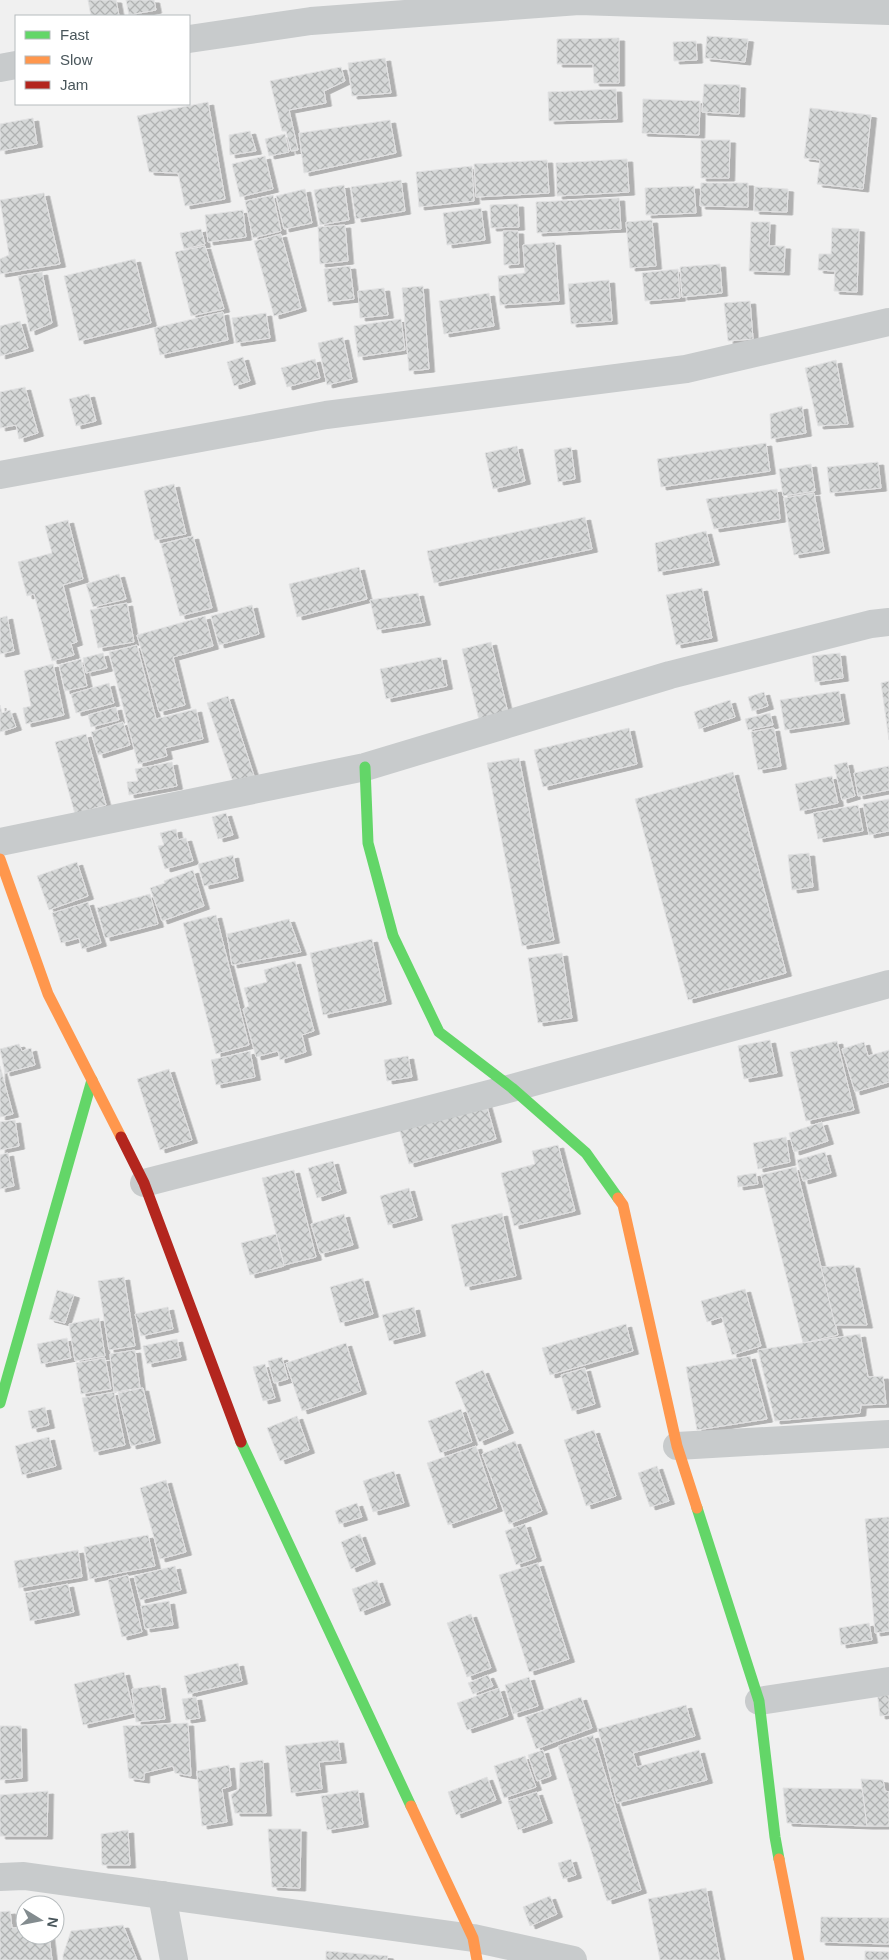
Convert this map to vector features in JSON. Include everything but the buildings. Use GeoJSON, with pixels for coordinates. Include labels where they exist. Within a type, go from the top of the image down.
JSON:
{"type":"FeatureCollection","features":[{"type":"Feature","properties":{"kind":"street"},"geometry":{"type":"LineString","coordinates":[[190,39],[311,21],[579,0],[889,11]]}},
{"type":"Feature","properties":{"kind":"street"},"geometry":{"type":"LineString","coordinates":[[0,68],[15,65]]}},
{"type":"Feature","properties":{"kind":"street"},"geometry":{"type":"LineString","coordinates":[[0,476],[326,415],[686,369],[889,322]]}},
{"type":"Feature","properties":{"kind":"street"},"geometry":{"type":"LineString","coordinates":[[0,842],[365,766],[670,675],[871,624],[889,622]]}},
{"type":"Feature","properties":{"kind":"street"},"geometry":{"type":"LineString","coordinates":[[365,766],[368,843],[393,936],[439,1032],[512,1088],[586,1153],[623,1205],[677,1446],[759,1701],[776,1837],[799,1960]]}},
{"type":"Feature","properties":{"kind":"street"},"geometry":{"type":"LineString","coordinates":[[0,859],[48,994],[144,1183],[239,1438],[475,1949]]}},
{"type":"Feature","properties":{"kind":"street"},"geometry":{"type":"LineString","coordinates":[[144,1183],[512,1088],[889,984]]}},
{"type":"Feature","properties":{"kind":"street"},"geometry":{"type":"LineString","coordinates":[[0,1403],[92,1080]]}},
{"type":"Feature","properties":{"kind":"street"},"geometry":{"type":"LineString","coordinates":[[677,1446],[889,1434]]}},
{"type":"Feature","properties":{"kind":"street"},"geometry":{"type":"LineString","coordinates":[[759,1701],[889,1681]]}},
{"type":"Feature","properties":{"kind":"street"},"geometry":{"type":"LineString","coordinates":[[0,1877],[24,1876],[162,1895],[475,1949],[573,1960]]}},
{"type":"Feature","properties":{"kind":"street"},"geometry":{"type":"LineString","coordinates":[[162,1895],[174,1960]]}},
{"type":"Feature","properties":{"kind":"traffic: fast"},"geometry":{"type":"LineString","coordinates":[[365,767],[368,843],[393,936],[439,1032],[512,1088],[586,1153],[618,1198]]}},
{"type":"Feature","properties":{"kind":"traffic: fast"},"geometry":{"type":"LineString","coordinates":[[0,1403],[92,1080]]}},
{"type":"Feature","properties":{"kind":"traffic: fast"},"geometry":{"type":"LineString","coordinates":[[241,1442],[411,1806]]}},
{"type":"Feature","properties":{"kind":"traffic: fast"},"geometry":{"type":"LineString","coordinates":[[697,1508],[759,1701],[779,1859]]}},
{"type":"Feature","properties":{"kind":"traffic: slow"},"geometry":{"type":"LineString","coordinates":[[0,859],[48,994],[121,1137]]}},
{"type":"Feature","properties":{"kind":"traffic: slow"},"geometry":{"type":"LineString","coordinates":[[618,1198],[623,1205],[677,1446],[697,1508]]}},
{"type":"Feature","properties":{"kind":"traffic: slow"},"geometry":{"type":"LineString","coordinates":[[411,1806],[473,1938],[477,1960]]}},
{"type":"Feature","properties":{"kind":"traffic: slow"},"geometry":{"type":"LineString","coordinates":[[779,1859],[799,1960]]}},
{"type":"Feature","properties":{"kind":"traffic: jam"},"geometry":{"type":"LineString","coordinates":[[121,1137],[144,1183],[241,1442]]}}]}
